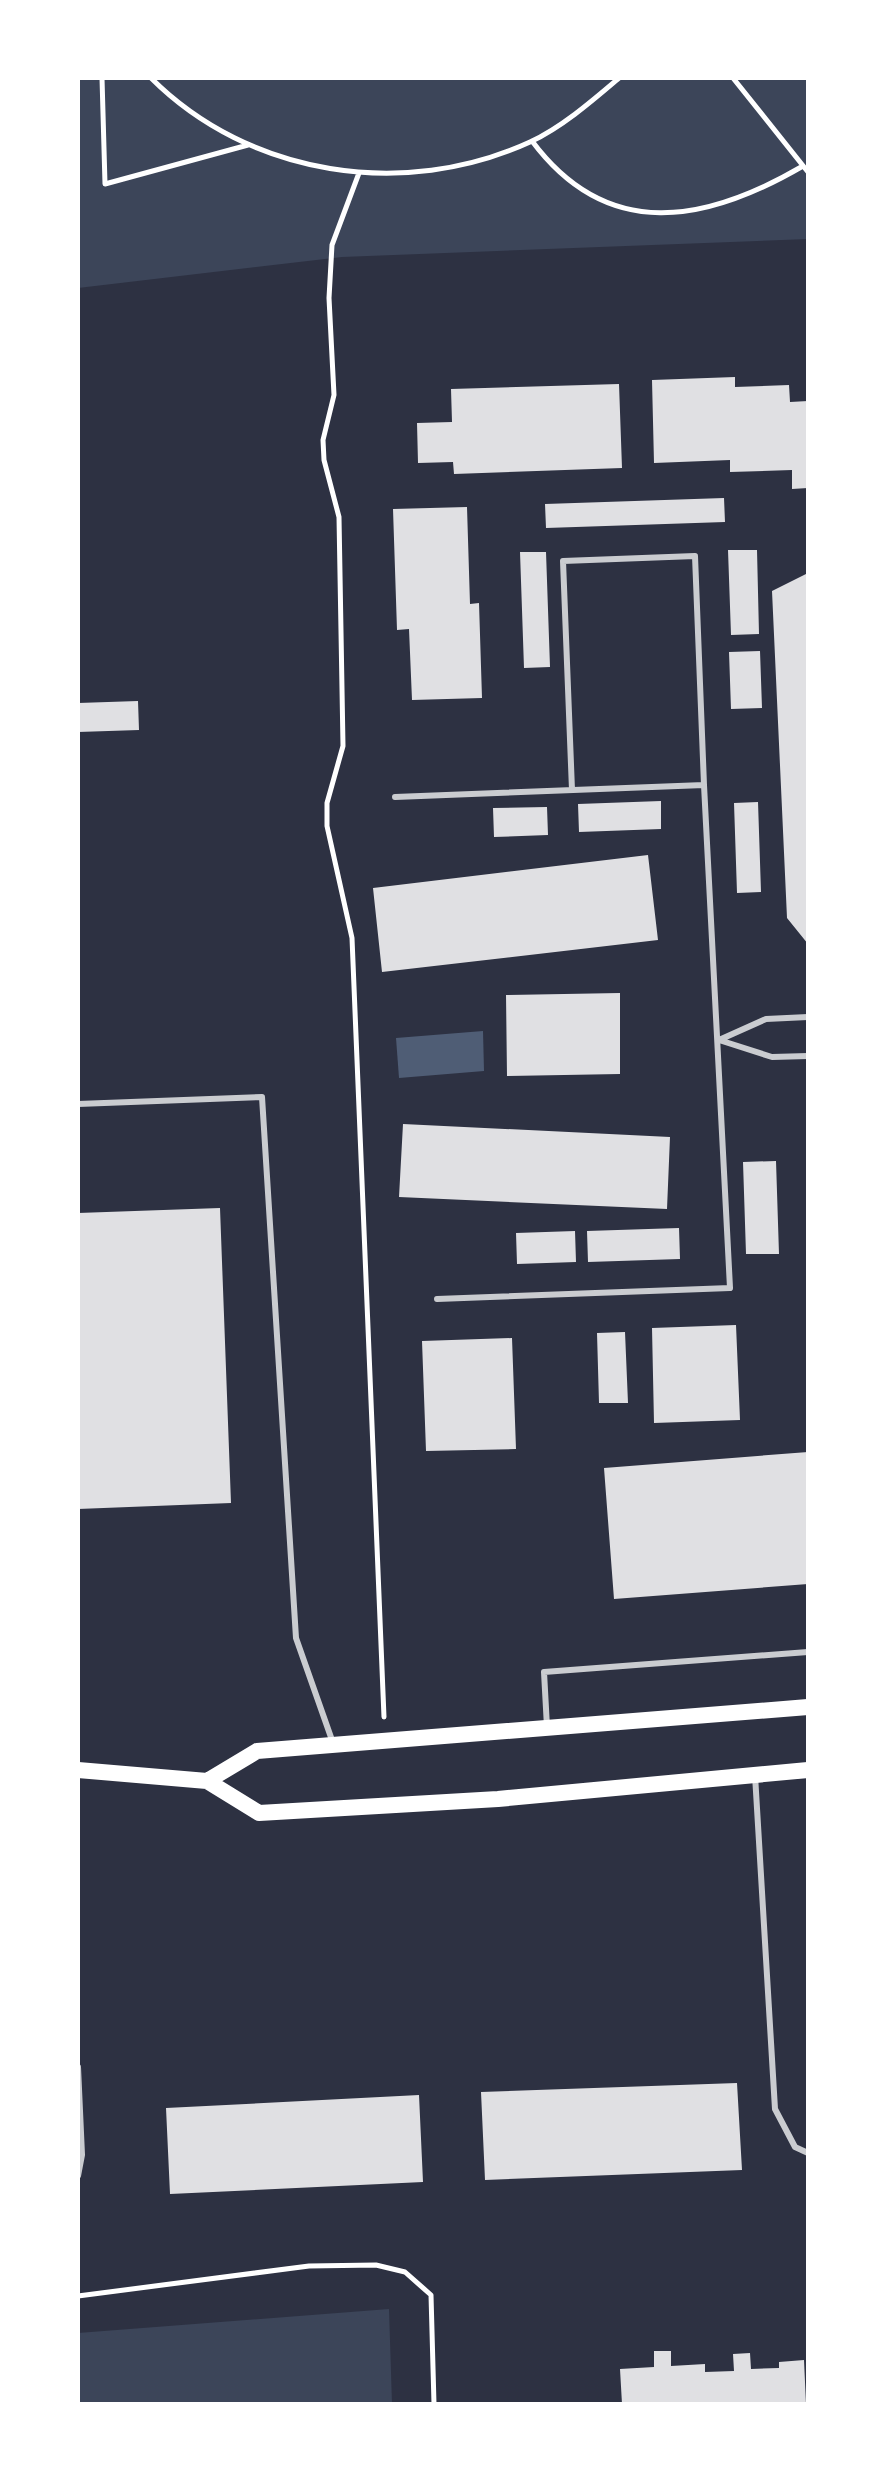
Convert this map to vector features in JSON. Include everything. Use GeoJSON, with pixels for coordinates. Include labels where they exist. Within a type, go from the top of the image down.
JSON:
{"type":"FeatureCollection","features":[{"type":"Feature","properties":{"kind":"main road"},"geometry":{"type":"LineString","coordinates":[[207,1781],[257,1751],[808,1707]]}},
{"type":"Feature","properties":{"kind":"main road"},"geometry":{"type":"LineString","coordinates":[[78,1770],[207,1781],[259,1813],[498,1799],[808,1770]]}},
{"type":"Feature","properties":{"kind":"lane"},"geometry":{"type":"LineString","coordinates":[[437,1299],[730,1288],[695,556],[563,561],[572,790]]}},
{"type":"Feature","properties":{"kind":"lane"},"geometry":{"type":"LineString","coordinates":[[395,797],[704,785]]}},
{"type":"Feature","properties":{"kind":"lane"},"geometry":{"type":"LineString","coordinates":[[719,1040],[766,1019],[808,1017]]}},
{"type":"Feature","properties":{"kind":"lane"},"geometry":{"type":"LineString","coordinates":[[719,1040],[772,1057],[808,1056]]}},
{"type":"Feature","properties":{"kind":"lane"},"geometry":{"type":"LineString","coordinates":[[78,1104],[262,1097],[296,1638],[334,1747]]}},
{"type":"Feature","properties":{"kind":"lane"},"geometry":{"type":"LineString","coordinates":[[547,1730],[544,1672],[808,1652]]}},
{"type":"Feature","properties":{"kind":"lane"},"geometry":{"type":"LineString","coordinates":[[755,1775],[775,2109],[795,2147],[808,2153]]}},
{"type":"Feature","properties":{"kind":"lane"},"geometry":{"type":"LineString","coordinates":[[78,2067],[82,2155],[78,2176]]}},
{"type":"Feature","properties":{"kind":"path"},"geometry":{"type":"LineString","coordinates":[[102,78],[105,184],[248,145]]}},
{"type":"Feature","properties":{"kind":"path"},"geometry":{"type":"LineString","coordinates":[[151,78],[191,112],[248,145],[315,166],[359,173],[417,172],[462,165],[532,141],[619,78]]}},
{"type":"Feature","properties":{"kind":"path"},"geometry":{"type":"LineString","coordinates":[[733,78],[808,172]]}},
{"type":"Feature","properties":{"kind":"path"},"geometry":{"type":"LineString","coordinates":[[532,141],[546,160],[580,188],[599,199],[641,212],[699,210],[726,204],[760,191],[803,166]]}},
{"type":"Feature","properties":{"kind":"path"},"geometry":{"type":"LineString","coordinates":[[359,173],[336,226],[329,298],[334,395],[326,419],[323,450],[339,517],[343,746],[327,803],[327,826],[352,938],[386,1742]]}},
{"type":"Feature","properties":{"kind":"path"},"geometry":{"type":"LineString","coordinates":[[78,2296],[309,2266],[376,2265],[405,2272],[431,2295],[434,2404]]}},
{"type":"Feature","properties":{"kind":"shaded area"},"geometry":{"type":"Polygon","coordinates":[[[78,78],[808,78],[808,239],[342,257],[78,288],[78,78]]]}},
{"type":"Feature","properties":{"kind":"shaded area"},"geometry":{"type":"Polygon","coordinates":[[[483,1031],[484,1071],[399,1078],[396,1038],[483,1031]]]}},
{"type":"Feature","properties":{"kind":"shaded area"},"geometry":{"type":"Polygon","coordinates":[[[389,2309],[392,2404],[78,2404],[78,2333],[389,2309]]]}},
{"type":"Feature","properties":{"kind":"building"},"geometry":{"type":"Polygon","coordinates":[[[735,377],[735,387],[789,385],[790,402],[808,401],[808,488],[792,489],[792,470],[730,472],[730,460],[654,463],[652,380],[735,377]]]}},
{"type":"Feature","properties":{"kind":"building"},"geometry":{"type":"Polygon","coordinates":[[[619,384],[622,468],[454,474],[453,462],[418,463],[417,423],[452,422],[451,389],[619,384]]]}},
{"type":"Feature","properties":{"kind":"building"},"geometry":{"type":"Polygon","coordinates":[[[724,498],[725,522],[546,528],[545,504],[724,498]]]}},
{"type":"Feature","properties":{"kind":"building"},"geometry":{"type":"Polygon","coordinates":[[[467,507],[470,604],[479,603],[482,698],[412,700],[409,629],[397,630],[393,509],[467,507]]]}},
{"type":"Feature","properties":{"kind":"building"},"geometry":{"type":"Polygon","coordinates":[[[728,550],[757,550],[759,634],[731,635],[728,550]]]}},
{"type":"Feature","properties":{"kind":"building"},"geometry":{"type":"Polygon","coordinates":[[[520,552],[546,552],[550,667],[524,668],[520,552]]]}},
{"type":"Feature","properties":{"kind":"building"},"geometry":{"type":"Polygon","coordinates":[[[808,573],[808,944],[787,918],[772,591],[808,573]]]}},
{"type":"Feature","properties":{"kind":"building"},"geometry":{"type":"Polygon","coordinates":[[[760,651],[762,708],[731,709],[729,652],[760,651]]]}},
{"type":"Feature","properties":{"kind":"building"},"geometry":{"type":"Polygon","coordinates":[[[138,701],[139,730],[78,732],[78,703],[138,701]]]}},
{"type":"Feature","properties":{"kind":"building"},"geometry":{"type":"Polygon","coordinates":[[[661,801],[661,829],[579,832],[578,804],[661,801]]]}},
{"type":"Feature","properties":{"kind":"building"},"geometry":{"type":"Polygon","coordinates":[[[758,802],[761,892],[737,893],[734,803],[758,802]]]}},
{"type":"Feature","properties":{"kind":"building"},"geometry":{"type":"Polygon","coordinates":[[[547,807],[548,835],[494,837],[493,808],[547,807]]]}},
{"type":"Feature","properties":{"kind":"building"},"geometry":{"type":"Polygon","coordinates":[[[648,855],[658,940],[382,972],[373,888],[648,855]]]}},
{"type":"Feature","properties":{"kind":"building"},"geometry":{"type":"Polygon","coordinates":[[[620,993],[620,1074],[507,1076],[506,995],[620,993]]]}},
{"type":"Feature","properties":{"kind":"building"},"geometry":{"type":"Polygon","coordinates":[[[403,1124],[670,1137],[667,1209],[399,1197],[403,1124]]]}},
{"type":"Feature","properties":{"kind":"building"},"geometry":{"type":"Polygon","coordinates":[[[776,1161],[779,1254],[746,1254],[743,1162],[776,1161]]]}},
{"type":"Feature","properties":{"kind":"building"},"geometry":{"type":"Polygon","coordinates":[[[220,1208],[231,1503],[78,1509],[78,1213],[220,1208]]]}},
{"type":"Feature","properties":{"kind":"building"},"geometry":{"type":"Polygon","coordinates":[[[679,1228],[680,1259],[588,1262],[587,1231],[679,1228]]]}},
{"type":"Feature","properties":{"kind":"building"},"geometry":{"type":"Polygon","coordinates":[[[575,1231],[576,1262],[517,1264],[516,1233],[575,1231]]]}},
{"type":"Feature","properties":{"kind":"building"},"geometry":{"type":"Polygon","coordinates":[[[736,1325],[740,1420],[654,1423],[652,1328],[736,1325]]]}},
{"type":"Feature","properties":{"kind":"building"},"geometry":{"type":"Polygon","coordinates":[[[625,1332],[628,1403],[599,1403],[597,1333],[625,1332]]]}},
{"type":"Feature","properties":{"kind":"building"},"geometry":{"type":"Polygon","coordinates":[[[512,1338],[516,1449],[426,1451],[422,1341],[512,1338]]]}},
{"type":"Feature","properties":{"kind":"building"},"geometry":{"type":"Polygon","coordinates":[[[808,1452],[808,1584],[614,1599],[604,1468],[808,1452]]]}},
{"type":"Feature","properties":{"kind":"building"},"geometry":{"type":"Polygon","coordinates":[[[737,2083],[742,2170],[485,2180],[481,2092],[737,2083]]]}},
{"type":"Feature","properties":{"kind":"building"},"geometry":{"type":"Polygon","coordinates":[[[419,2095],[423,2182],[170,2194],[166,2108],[419,2095]]]}},
{"type":"Feature","properties":{"kind":"building"},"geometry":{"type":"Polygon","coordinates":[[[654,2351],[671,2351],[671,2366],[705,2364],[705,2372],[734,2371],[733,2354],[750,2353],[751,2369],[779,2368],[779,2362],[804,2360],[806,2404],[622,2404],[620,2369],[654,2367],[654,2351]]]}}]}
